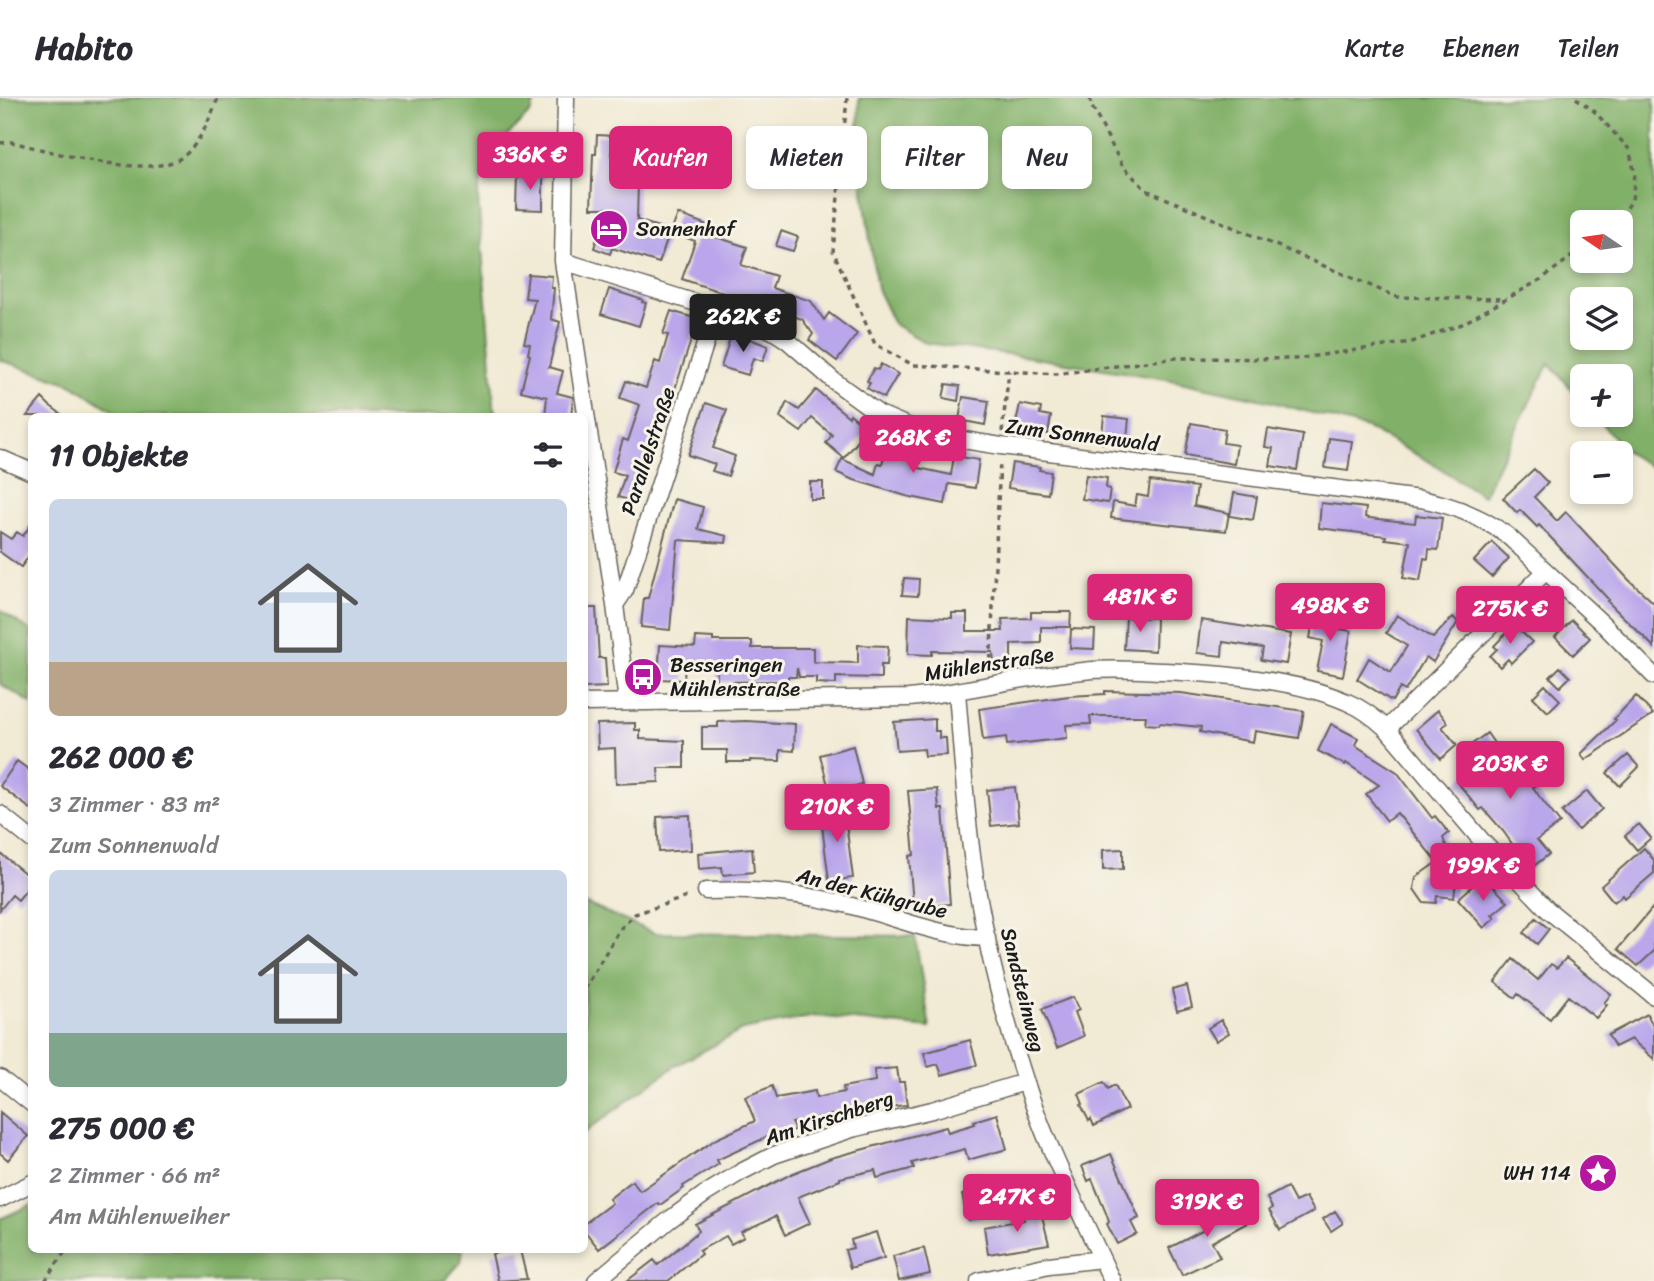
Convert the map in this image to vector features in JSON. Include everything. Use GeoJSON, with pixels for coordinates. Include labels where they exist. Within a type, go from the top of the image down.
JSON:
{"type":"FeatureCollection","features":[{"type":"Feature","properties":{"kind":"street"},"geometry":{"type":"LineString","coordinates":[[566,98],[563,261],[586,413]]}},
{"type":"Feature","properties":{"kind":"street","name":"Zum Sonnenwald"},"geometry":{"type":"LineString","coordinates":[[563,261],[717,308],[773,331],[788,340],[834,382],[879,414],[910,428],[938,436],[1442,503],[1493,525],[1508,536],[1604,625],[1654,676]]}},
{"type":"Feature","properties":{"kind":"street","name":"Parallelstraße"},"geometry":{"type":"LineString","coordinates":[[615,605],[625,590],[717,308]]}},
{"type":"Feature","properties":{"kind":"street"},"geometry":{"type":"LineString","coordinates":[[588,426],[627,702]]}},
{"type":"Feature","properties":{"kind":"street"},"geometry":{"type":"LineString","coordinates":[[0,458],[28,470]]}},
{"type":"Feature","properties":{"kind":"street"},"geometry":{"type":"LineString","coordinates":[[1387,729],[1545,572]]}},
{"type":"Feature","properties":{"kind":"street","name":"Mühlenstraße"},"geometry":{"type":"LineString","coordinates":[[588,703],[870,699],[957,693],[1086,670],[1219,674],[1328,695],[1371,715],[1387,729],[1521,883],[1548,910],[1654,996]]}},
{"type":"Feature","properties":{"kind":"street","name":"Sandsteinweg"},"geometry":{"type":"LineString","coordinates":[[957,693],[968,820],[978,893],[1025,1083],[1112,1281]]}},
{"type":"Feature","properties":{"kind":"street"},"geometry":{"type":"LineString","coordinates":[[0,814],[28,837]]}},
{"type":"Feature","properties":{"kind":"street","name":"An der Kühgrube"},"geometry":{"type":"LineString","coordinates":[[705,891],[755,890],[800,894],[955,934],[987,938]]}},
{"type":"Feature","properties":{"kind":"street"},"geometry":{"type":"LineString","coordinates":[[0,1078],[28,1101]]}},
{"type":"Feature","properties":{"kind":"street","name":"Am Kirschberg"},"geometry":{"type":"LineString","coordinates":[[596,1281],[687,1207],[741,1172],[774,1155],[852,1129],[1025,1083]]}},
{"type":"Feature","properties":{"kind":"street"},"geometry":{"type":"LineString","coordinates":[[0,1199],[28,1185]]}},
{"type":"Feature","properties":{"kind":"street"},"geometry":{"type":"LineString","coordinates":[[979,1281],[1049,1265],[1102,1259]]}},
{"type":"Feature","properties":{"kind":"path"},"geometry":{"type":"LineString","coordinates":[[0,143],[11,142],[120,165],[151,167],[178,160],[197,142],[218,98]]}},
{"type":"Feature","properties":{"kind":"path"},"geometry":{"type":"LineString","coordinates":[[847,98],[833,250],[876,344],[913,365],[1056,374],[1176,358],[1295,359],[1412,342],[1462,324],[1540,280],[1570,258]]}},
{"type":"Feature","properties":{"kind":"path"},"geometry":{"type":"LineString","coordinates":[[1090,98],[1122,166],[1146,190],[1397,297],[1504,299]]}},
{"type":"Feature","properties":{"kind":"path"},"geometry":{"type":"LineString","coordinates":[[1576,98],[1594,111],[1629,149],[1635,174],[1632,200],[1626,210]]}},
{"type":"Feature","properties":{"kind":"path"},"geometry":{"type":"LineString","coordinates":[[989,686],[1001,446],[1009,371]]}},
{"type":"Feature","properties":{"kind":"path"},"geometry":{"type":"LineString","coordinates":[[588,982],[620,929],[635,914],[705,891]]}},
{"type":"Feature","properties":{"kind":"path"},"geometry":{"type":"LineString","coordinates":[[45,1281],[64,1253]]}},
{"type":"Feature","properties":{"kind":"green space"},"geometry":{"type":"Polygon","coordinates":[[[0,98],[536,98],[531,112],[485,158],[478,197],[495,413],[116,413],[71,384],[0,360],[0,98]]]}},
{"type":"Feature","properties":{"kind":"green space"},"geometry":{"type":"Polygon","coordinates":[[[859,98],[1654,98],[1654,469],[1633,456],[1633,441],[1617,441],[1605,427],[1633,427],[1633,364],[1570,364],[1570,387],[1549,363],[1483,496],[1430,462],[1367,428],[1268,401],[1166,379],[926,343],[894,324],[877,289],[863,189],[867,189],[867,126],[859,126],[859,98]]]}},
{"type":"Feature","properties":{"kind":"green space"},"geometry":{"type":"Polygon","coordinates":[[[0,610],[28,629],[28,701],[0,684],[0,610]]]}},
{"type":"Feature","properties":{"kind":"green space"},"geometry":{"type":"Polygon","coordinates":[[[588,905],[654,933],[915,936],[930,1028],[816,1016],[742,1030],[675,1066],[588,1130],[588,905]]]}},
{"type":"Feature","properties":{"kind":"green space"},"geometry":{"type":"Polygon","coordinates":[[[28,1206],[28,1253],[462,1253],[461,1262],[444,1281],[0,1281],[0,1219],[28,1206]]]}},
{"type":"Feature","properties":{"kind":"building"},"geometry":{"type":"Polygon","coordinates":[[[597,135],[609,136],[609,189],[638,189],[637,220],[670,231],[659,263],[612,248],[610,254],[594,248],[607,208],[591,208],[593,154],[596,154],[597,135]]]}},
{"type":"Feature","properties":{"kind":"building"},"geometry":{"type":"Polygon","coordinates":[[[517,173],[543,174],[543,210],[516,209],[517,173]]]}},
{"type":"Feature","properties":{"kind":"building"},"geometry":{"type":"Polygon","coordinates":[[[678,214],[710,226],[707,234],[747,247],[741,265],[776,276],[772,288],[811,301],[824,320],[829,313],[857,334],[837,361],[809,340],[813,334],[802,319],[785,313],[784,318],[725,298],[727,294],[682,279],[695,241],[671,232],[678,214]]]}},
{"type":"Feature","properties":{"kind":"building"},"geometry":{"type":"Polygon","coordinates":[[[781,231],[798,237],[793,251],[776,246],[781,231]]]}},
{"type":"Feature","properties":{"kind":"building"},"geometry":{"type":"Polygon","coordinates":[[[528,274],[552,276],[551,288],[554,288],[551,319],[560,322],[549,367],[563,371],[557,393],[573,397],[571,413],[545,413],[547,397],[521,391],[530,355],[530,344],[524,343],[535,299],[525,298],[528,274]]]}},
{"type":"Feature","properties":{"kind":"building"},"geometry":{"type":"Polygon","coordinates":[[[609,289],[646,303],[639,326],[601,314],[609,289]]]}},
{"type":"Feature","properties":{"kind":"building"},"geometry":{"type":"Polygon","coordinates":[[[671,311],[698,319],[674,392],[671,391],[656,429],[633,501],[618,497],[625,475],[613,472],[623,439],[628,441],[640,405],[620,398],[626,381],[646,388],[655,361],[660,363],[668,335],[663,334],[671,311]]]}},
{"type":"Feature","properties":{"kind":"building"},"geometry":{"type":"Polygon","coordinates":[[[732,332],[768,346],[763,361],[753,358],[748,375],[721,367],[732,332]]]}},
{"type":"Feature","properties":{"kind":"building"},"geometry":{"type":"Polygon","coordinates":[[[881,364],[898,374],[884,398],[867,388],[870,383],[867,381],[874,368],[878,370],[881,364]]]}},
{"type":"Feature","properties":{"kind":"building"},"geometry":{"type":"Polygon","coordinates":[[[946,384],[960,386],[958,401],[943,398],[946,384]]]}},
{"type":"Feature","properties":{"kind":"building"},"geometry":{"type":"Polygon","coordinates":[[[816,390],[868,429],[844,458],[826,443],[832,435],[812,418],[801,432],[780,417],[787,402],[799,410],[816,390]]]}},
{"type":"Feature","properties":{"kind":"building"},"geometry":{"type":"Polygon","coordinates":[[[963,397],[989,401],[985,425],[959,420],[963,397]]]}},
{"type":"Feature","properties":{"kind":"building"},"geometry":{"type":"Polygon","coordinates":[[[42,398],[60,413],[30,413],[42,398]]]}},
{"type":"Feature","properties":{"kind":"building"},"geometry":{"type":"Polygon","coordinates":[[[706,403],[727,410],[713,448],[735,456],[728,476],[712,471],[715,464],[688,455],[706,403]]]}},
{"type":"Feature","properties":{"kind":"building"},"geometry":{"type":"Polygon","coordinates":[[[1020,404],[1041,408],[1040,414],[1051,416],[1048,434],[1015,428],[1020,404]]]}},
{"type":"Feature","properties":{"kind":"building"},"geometry":{"type":"Polygon","coordinates":[[[1104,416],[1129,419],[1126,446],[1101,443],[1104,416]]]}},
{"type":"Feature","properties":{"kind":"building"},"geometry":{"type":"Polygon","coordinates":[[[1191,423],[1225,429],[1223,443],[1237,445],[1234,464],[1185,455],[1191,423]]]}},
{"type":"Feature","properties":{"kind":"building"},"geometry":{"type":"Polygon","coordinates":[[[1268,429],[1303,435],[1297,470],[1270,466],[1273,448],[1265,447],[1268,429]]]}},
{"type":"Feature","properties":{"kind":"building"},"geometry":{"type":"Polygon","coordinates":[[[1329,438],[1352,441],[1348,471],[1325,468],[1329,438]]]}},
{"type":"Feature","properties":{"kind":"building"},"geometry":{"type":"Polygon","coordinates":[[[888,440],[915,447],[914,453],[918,454],[914,467],[951,475],[954,456],[979,460],[975,488],[949,484],[945,504],[906,496],[836,472],[842,459],[875,474],[878,463],[882,464],[888,440]]]}},
{"type":"Feature","properties":{"kind":"building"},"geometry":{"type":"Polygon","coordinates":[[[1012,463],[1040,467],[1039,470],[1051,472],[1048,494],[1008,488],[1012,463]]]}},
{"type":"Feature","properties":{"kind":"building"},"geometry":{"type":"Polygon","coordinates":[[[1534,469],[1548,483],[1534,497],[1557,521],[1566,512],[1654,603],[1654,647],[1607,601],[1609,600],[1539,525],[1537,527],[1520,510],[1517,513],[1503,498],[1534,469]]]}},
{"type":"Feature","properties":{"kind":"building"},"geometry":{"type":"Polygon","coordinates":[[[1086,475],[1107,478],[1106,488],[1110,489],[1108,503],[1082,499],[1086,475]]]}},
{"type":"Feature","properties":{"kind":"building"},"geometry":{"type":"Polygon","coordinates":[[[1150,481],[1197,487],[1194,506],[1229,513],[1226,531],[1111,518],[1113,502],[1135,506],[1137,495],[1148,497],[1150,481]]]}},
{"type":"Feature","properties":{"kind":"building"},"geometry":{"type":"Polygon","coordinates":[[[810,482],[823,482],[823,499],[810,499],[810,482]]]}},
{"type":"Feature","properties":{"kind":"building"},"geometry":{"type":"Polygon","coordinates":[[[1234,493],[1257,497],[1253,520],[1230,516],[1234,493]]]}},
{"type":"Feature","properties":{"kind":"building"},"geometry":{"type":"Polygon","coordinates":[[[674,499],[703,507],[698,529],[727,536],[726,543],[678,540],[670,630],[641,627],[644,598],[648,598],[674,499]]]}},
{"type":"Feature","properties":{"kind":"building"},"geometry":{"type":"Polygon","coordinates":[[[1321,503],[1366,508],[1365,517],[1369,518],[1415,523],[1416,515],[1442,518],[1438,550],[1429,549],[1428,559],[1424,558],[1420,581],[1403,578],[1410,542],[1385,539],[1386,536],[1319,528],[1321,503]]]}},
{"type":"Feature","properties":{"kind":"building"},"geometry":{"type":"Polygon","coordinates":[[[28,529],[28,557],[21,567],[0,552],[0,532],[11,539],[17,532],[23,536],[28,529]]]}},
{"type":"Feature","properties":{"kind":"building"},"geometry":{"type":"Polygon","coordinates":[[[1492,542],[1509,558],[1492,577],[1474,561],[1492,542]]]}},
{"type":"Feature","properties":{"kind":"building"},"geometry":{"type":"Polygon","coordinates":[[[904,578],[919,579],[918,596],[902,595],[904,578]]]}},
{"type":"Feature","properties":{"kind":"building"},"geometry":{"type":"Polygon","coordinates":[[[1116,587],[1132,588],[1131,609],[1116,608],[1116,587]]]}},
{"type":"Feature","properties":{"kind":"building"},"geometry":{"type":"Polygon","coordinates":[[[1316,606],[1333,610],[1329,627],[1351,631],[1343,676],[1317,671],[1323,641],[1310,638],[1316,606]]]}},
{"type":"Feature","properties":{"kind":"building"},"geometry":{"type":"Polygon","coordinates":[[[588,608],[596,608],[599,658],[605,658],[607,687],[588,688],[588,608]]]}},
{"type":"Feature","properties":{"kind":"building"},"geometry":{"type":"Polygon","coordinates":[[[1031,612],[1071,612],[1070,627],[1041,627],[1041,643],[1011,644],[1011,661],[994,662],[993,652],[932,651],[932,655],[908,654],[909,616],[952,618],[952,613],[967,613],[967,631],[1003,631],[1002,619],[1031,618],[1031,612]]]}},
{"type":"Feature","properties":{"kind":"building"},"geometry":{"type":"Polygon","coordinates":[[[1397,615],[1433,638],[1453,617],[1458,622],[1433,662],[1426,657],[1405,691],[1400,688],[1392,701],[1357,679],[1369,658],[1391,672],[1407,646],[1386,633],[1397,615]]]}},
{"type":"Feature","properties":{"kind":"building"},"geometry":{"type":"Polygon","coordinates":[[[1126,617],[1156,618],[1155,651],[1124,649],[1126,617]]]}},
{"type":"Feature","properties":{"kind":"building"},"geometry":{"type":"Polygon","coordinates":[[[1201,620],[1291,634],[1286,664],[1261,660],[1263,648],[1223,642],[1222,656],[1197,653],[1201,620]]]}},
{"type":"Feature","properties":{"kind":"building"},"geometry":{"type":"Polygon","coordinates":[[[1572,620],[1590,638],[1573,655],[1555,637],[1572,620]]]}},
{"type":"Feature","properties":{"kind":"building"},"geometry":{"type":"Polygon","coordinates":[[[1514,625],[1532,642],[1511,663],[1508,659],[1500,667],[1490,656],[1497,649],[1494,646],[1514,625]]]}},
{"type":"Feature","properties":{"kind":"building"},"geometry":{"type":"Polygon","coordinates":[[[1071,629],[1095,630],[1094,649],[1070,648],[1071,629]]]}},
{"type":"Feature","properties":{"kind":"building"},"geometry":{"type":"Polygon","coordinates":[[[696,637],[713,638],[713,641],[752,641],[752,648],[813,648],[813,662],[858,663],[858,645],[888,646],[887,665],[881,665],[881,678],[836,677],[836,684],[816,683],[816,677],[799,677],[797,668],[796,677],[788,677],[788,681],[717,682],[717,666],[685,664],[684,680],[658,679],[660,645],[695,647],[696,637]]]}},
{"type":"Feature","properties":{"kind":"building"},"geometry":{"type":"Polygon","coordinates":[[[1560,667],[1570,677],[1560,687],[1550,677],[1560,667]]]}},
{"type":"Feature","properties":{"kind":"building"},"geometry":{"type":"Polygon","coordinates":[[[1545,685],[1560,700],[1548,712],[1533,697],[1545,685]]]}},
{"type":"Feature","properties":{"kind":"building"},"geometry":{"type":"Polygon","coordinates":[[[1105,691],[1181,693],[1304,711],[1299,738],[1255,731],[1253,742],[1200,732],[1201,727],[1145,724],[1146,716],[1090,716],[1091,724],[1066,725],[1067,738],[1007,745],[1006,737],[983,740],[979,709],[1069,696],[1105,694],[1105,691]]]}},
{"type":"Feature","properties":{"kind":"building"},"geometry":{"type":"Polygon","coordinates":[[[1636,696],[1653,714],[1585,760],[1581,754],[1636,696]]]}},
{"type":"Feature","properties":{"kind":"building"},"geometry":{"type":"Polygon","coordinates":[[[1438,710],[1448,723],[1442,727],[1457,745],[1441,759],[1416,729],[1438,710]]]}},
{"type":"Feature","properties":{"kind":"building"},"geometry":{"type":"Polygon","coordinates":[[[935,719],[935,731],[939,731],[939,738],[946,738],[947,755],[925,756],[924,749],[897,751],[894,722],[935,719]]]}},
{"type":"Feature","properties":{"kind":"building"},"geometry":{"type":"Polygon","coordinates":[[[718,722],[795,724],[794,751],[780,750],[780,761],[727,762],[727,750],[702,750],[702,727],[718,727],[718,722]]]}},
{"type":"Feature","properties":{"kind":"building"},"geometry":{"type":"Polygon","coordinates":[[[635,723],[635,730],[640,730],[640,739],[684,741],[684,768],[658,768],[659,782],[616,784],[615,748],[598,749],[597,724],[635,723]]]}},
{"type":"Feature","properties":{"kind":"building"},"geometry":{"type":"Polygon","coordinates":[[[1331,724],[1358,738],[1355,745],[1397,772],[1432,818],[1435,816],[1449,833],[1443,838],[1449,853],[1455,850],[1450,873],[1457,873],[1454,898],[1437,896],[1436,903],[1423,902],[1414,889],[1416,877],[1437,862],[1397,813],[1387,821],[1366,794],[1379,785],[1346,763],[1345,765],[1318,751],[1331,724]]]}},
{"type":"Feature","properties":{"kind":"building"},"geometry":{"type":"Polygon","coordinates":[[[1487,733],[1503,756],[1505,754],[1524,776],[1528,773],[1537,784],[1533,787],[1560,823],[1537,840],[1549,854],[1530,869],[1503,831],[1483,808],[1480,810],[1457,782],[1483,761],[1471,745],[1487,733]]]}},
{"type":"Feature","properties":{"kind":"building"},"geometry":{"type":"Polygon","coordinates":[[[853,746],[862,784],[830,793],[820,755],[853,746]]]}},
{"type":"Feature","properties":{"kind":"building"},"geometry":{"type":"Polygon","coordinates":[[[1628,755],[1639,767],[1620,786],[1607,773],[1628,755]]]}},
{"type":"Feature","properties":{"kind":"building"},"geometry":{"type":"Polygon","coordinates":[[[17,761],[28,769],[28,807],[0,786],[17,761]]]}},
{"type":"Feature","properties":{"kind":"building"},"geometry":{"type":"Polygon","coordinates":[[[1015,787],[1019,823],[991,826],[987,790],[1015,787]]]}},
{"type":"Feature","properties":{"kind":"building"},"geometry":{"type":"Polygon","coordinates":[[[937,789],[939,809],[943,809],[950,904],[923,907],[922,903],[913,904],[909,856],[914,855],[908,791],[937,789]]]}},
{"type":"Feature","properties":{"kind":"building"},"geometry":{"type":"Polygon","coordinates":[[[1587,791],[1602,809],[1578,830],[1562,812],[1587,791]]]}},
{"type":"Feature","properties":{"kind":"building"},"geometry":{"type":"Polygon","coordinates":[[[844,807],[853,878],[829,881],[820,810],[844,807]]]}},
{"type":"Feature","properties":{"kind":"building"},"geometry":{"type":"Polygon","coordinates":[[[690,815],[691,850],[659,852],[657,817],[690,815]]]}},
{"type":"Feature","properties":{"kind":"building"},"geometry":{"type":"Polygon","coordinates":[[[1639,824],[1651,838],[1637,850],[1625,836],[1639,824]]]}},
{"type":"Feature","properties":{"kind":"building"},"geometry":{"type":"Polygon","coordinates":[[[752,848],[754,872],[723,875],[722,867],[699,869],[698,853],[752,848]]]}},
{"type":"Feature","properties":{"kind":"building"},"geometry":{"type":"Polygon","coordinates":[[[1644,848],[1654,860],[1654,873],[1625,898],[1623,895],[1614,902],[1601,886],[1644,848]]]}},
{"type":"Feature","properties":{"kind":"building"},"geometry":{"type":"Polygon","coordinates":[[[1123,849],[1123,869],[1103,870],[1103,850],[1123,849]]]}},
{"type":"Feature","properties":{"kind":"building"},"geometry":{"type":"Polygon","coordinates":[[[0,853],[28,876],[28,888],[18,900],[12,895],[0,910],[0,853]]]}},
{"type":"Feature","properties":{"kind":"building"},"geometry":{"type":"Polygon","coordinates":[[[1478,881],[1486,891],[1492,885],[1508,902],[1492,915],[1495,918],[1484,928],[1458,899],[1478,881]]]}},
{"type":"Feature","properties":{"kind":"building"},"geometry":{"type":"Polygon","coordinates":[[[1654,906],[1654,951],[1638,966],[1618,949],[1654,906]]]}},
{"type":"Feature","properties":{"kind":"building"},"geometry":{"type":"Polygon","coordinates":[[[1536,918],[1549,929],[1537,944],[1524,933],[1536,918]]]}},
{"type":"Feature","properties":{"kind":"building"},"geometry":{"type":"Polygon","coordinates":[[[1566,958],[1611,994],[1604,1003],[1607,1005],[1596,1018],[1568,996],[1550,1019],[1518,994],[1515,998],[1495,982],[1513,959],[1538,980],[1551,964],[1557,968],[1566,958]]]}},
{"type":"Feature","properties":{"kind":"building"},"geometry":{"type":"Polygon","coordinates":[[[1187,986],[1192,1007],[1177,1011],[1172,990],[1187,986]]]}},
{"type":"Feature","properties":{"kind":"building"},"geometry":{"type":"Polygon","coordinates":[[[1073,997],[1079,1010],[1075,1012],[1084,1036],[1057,1048],[1042,1009],[1073,997]]]}},
{"type":"Feature","properties":{"kind":"building"},"geometry":{"type":"Polygon","coordinates":[[[1647,1014],[1654,1028],[1654,1059],[1631,1039],[1615,1047],[1608,1035],[1647,1014]]]}},
{"type":"Feature","properties":{"kind":"building"},"geometry":{"type":"Polygon","coordinates":[[[1221,1020],[1229,1033],[1216,1041],[1208,1028],[1221,1020]]]}},
{"type":"Feature","properties":{"kind":"building"},"geometry":{"type":"Polygon","coordinates":[[[970,1040],[977,1065],[942,1075],[938,1064],[928,1067],[924,1053],[970,1040]]]}},
{"type":"Feature","properties":{"kind":"building"},"geometry":{"type":"Polygon","coordinates":[[[897,1068],[899,1082],[904,1082],[907,1105],[887,1107],[887,1104],[792,1123],[794,1130],[773,1139],[771,1135],[717,1160],[719,1164],[683,1186],[684,1188],[660,1205],[658,1203],[599,1249],[588,1235],[588,1221],[612,1203],[609,1199],[632,1181],[640,1191],[716,1139],[755,1121],[745,1097],[772,1086],[776,1098],[815,1091],[816,1098],[844,1092],[843,1087],[875,1081],[874,1070],[897,1068]]]}},
{"type":"Feature","properties":{"kind":"building"},"geometry":{"type":"Polygon","coordinates":[[[1104,1082],[1108,1089],[1115,1085],[1127,1109],[1094,1126],[1081,1105],[1083,1104],[1079,1094],[1104,1082]]]}},
{"type":"Feature","properties":{"kind":"building"},"geometry":{"type":"Polygon","coordinates":[[[0,1112],[28,1136],[8,1160],[0,1153],[0,1112]]]}},
{"type":"Feature","properties":{"kind":"building"},"geometry":{"type":"Polygon","coordinates":[[[997,1114],[1007,1149],[968,1160],[965,1149],[912,1163],[914,1168],[877,1178],[875,1170],[840,1178],[798,1197],[810,1223],[785,1235],[776,1216],[741,1232],[744,1237],[731,1244],[726,1236],[699,1251],[701,1254],[668,1281],[627,1281],[654,1260],[658,1265],[699,1231],[695,1224],[791,1174],[831,1158],[946,1127],[948,1132],[997,1114]]]}},
{"type":"Feature","properties":{"kind":"building"},"geometry":{"type":"Polygon","coordinates":[[[1111,1154],[1139,1218],[1131,1222],[1137,1234],[1117,1244],[1107,1224],[1109,1222],[1106,1213],[1092,1179],[1088,1181],[1082,1166],[1111,1154]]]}},
{"type":"Feature","properties":{"kind":"building"},"geometry":{"type":"Polygon","coordinates":[[[1287,1187],[1295,1202],[1306,1197],[1314,1211],[1280,1230],[1269,1210],[1272,1208],[1267,1198],[1287,1187]]]}},
{"type":"Feature","properties":{"kind":"building"},"geometry":{"type":"Polygon","coordinates":[[[976,1191],[982,1217],[968,1220],[962,1195],[976,1191]]]}},
{"type":"Feature","properties":{"kind":"building"},"geometry":{"type":"Polygon","coordinates":[[[1236,1201],[1247,1223],[1212,1242],[1220,1257],[1182,1275],[1169,1248],[1208,1228],[1203,1217],[1236,1201]]]}},
{"type":"Feature","properties":{"kind":"building"},"geometry":{"type":"Polygon","coordinates":[[[1040,1208],[1049,1244],[988,1254],[984,1227],[1024,1220],[1023,1211],[1040,1208]]]}},
{"type":"Feature","properties":{"kind":"building"},"geometry":{"type":"Polygon","coordinates":[[[1335,1211],[1343,1223],[1331,1231],[1323,1219],[1335,1211]]]}},
{"type":"Feature","properties":{"kind":"building"},"geometry":{"type":"Polygon","coordinates":[[[876,1232],[884,1258],[850,1268],[845,1250],[853,1248],[851,1240],[876,1232]]]}},
{"type":"Feature","properties":{"kind":"building"},"geometry":{"type":"Polygon","coordinates":[[[924,1248],[930,1274],[899,1281],[893,1256],[924,1248]]]}},
{"type":"Feature","properties":{"kind":"building"},"geometry":{"type":"Polygon","coordinates":[[[521,1253],[527,1279],[498,1281],[492,1254],[521,1253]]]}},
{"type":"Feature","properties":{"kind":"place","name":"Sonnenhof"},"geometry":{"type":"Point","coordinates":[609,229]}},
{"type":"Feature","properties":{"kind":"place","name":"Besseringen Mühlenstraße"},"geometry":{"type":"Point","coordinates":[643,677]}},
{"type":"Feature","properties":{"kind":"place","name":"WH 114"},"geometry":{"type":"Point","coordinates":[1598,1173]}}]}
